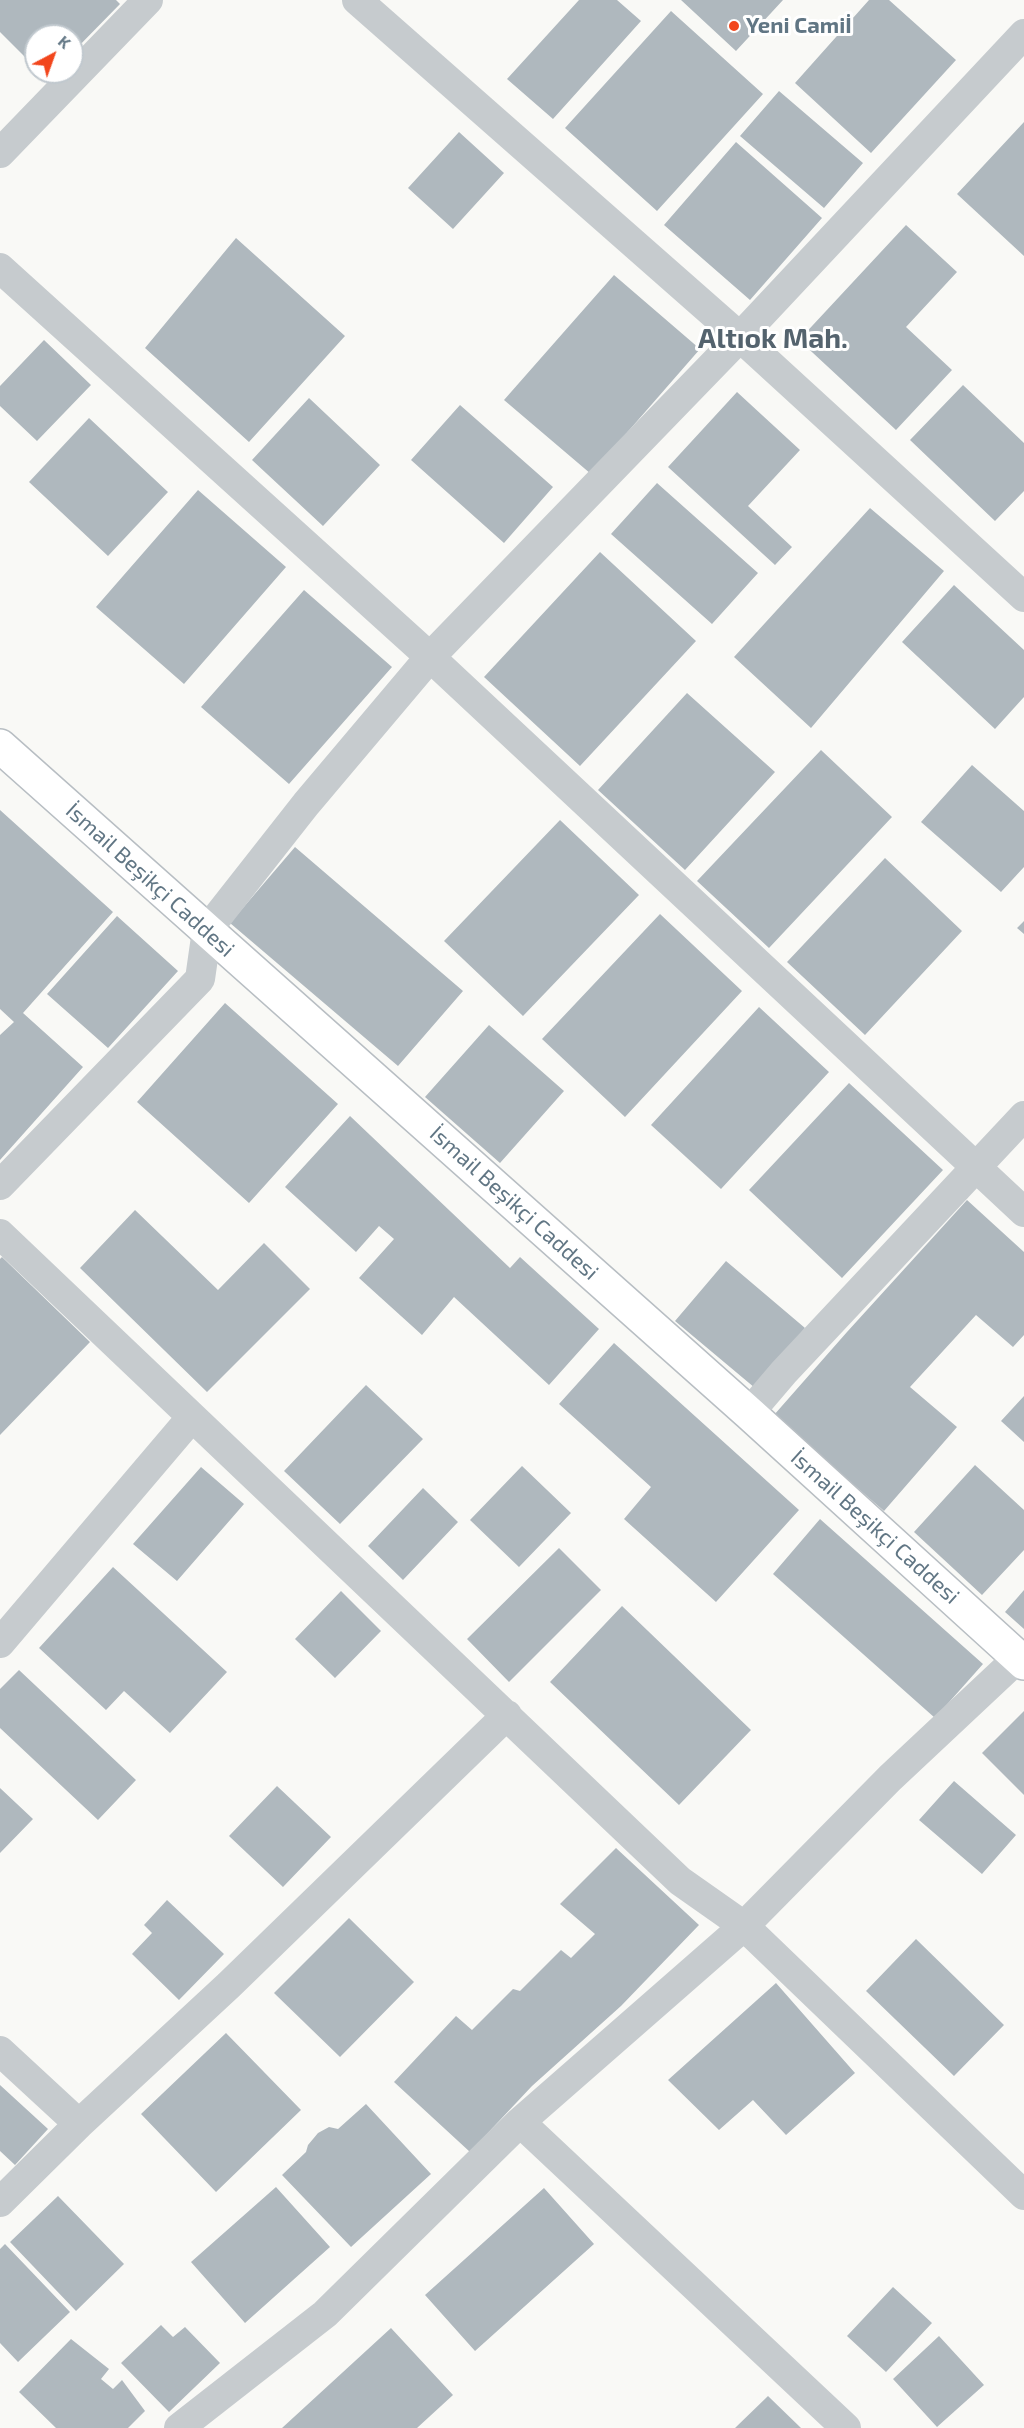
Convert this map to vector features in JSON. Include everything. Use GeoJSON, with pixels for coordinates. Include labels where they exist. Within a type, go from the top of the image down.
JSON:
{"type":"FeatureCollection","features":[{"type":"Feature","properties":{"kind":"street"},"geometry":{"type":"LineString","coordinates":[[0,153],[148,0]]}},
{"type":"Feature","properties":{"kind":"street"},"geometry":{"type":"LineString","coordinates":[[357,0],[740,337],[1024,597]]}},
{"type":"Feature","properties":{"kind":"street"},"geometry":{"type":"LineString","coordinates":[[0,1185],[200,979],[207,930],[306,804],[430,657],[740,337],[1024,34]]}},
{"type":"Feature","properties":{"kind":"street"},"geometry":{"type":"LineString","coordinates":[[0,268],[430,657],[1024,1212]]}},
{"type":"Feature","properties":{"kind":"street","name":"İsmail Beşikçi Caddesi"},"geometry":{"type":"LineString","coordinates":[[0,746],[749,1413],[1021,1660]]}},
{"type":"Feature","properties":{"kind":"street"},"geometry":{"type":"LineString","coordinates":[[749,1413],[784,1372],[1024,1116]]}},
{"type":"Feature","properties":{"kind":"street"},"geometry":{"type":"LineString","coordinates":[[0,1234],[680,1881],[744,1926],[1018,2177]]}},
{"type":"Feature","properties":{"kind":"street"},"geometry":{"type":"LineString","coordinates":[[0,1643],[192,1417]]}},
{"type":"Feature","properties":{"kind":"street"},"geometry":{"type":"LineString","coordinates":[[197,2422],[325,2314],[520,2122],[744,1926],[890,1778],[1021,1660]]}},
{"type":"Feature","properties":{"kind":"street"},"geometry":{"type":"LineString","coordinates":[[0,2202],[79,2124],[229,1985],[507,1715]]}},
{"type":"Feature","properties":{"kind":"street"},"geometry":{"type":"LineString","coordinates":[[0,2051],[79,2124]]}},
{"type":"Feature","properties":{"kind":"street"},"geometry":{"type":"LineString","coordinates":[[520,2122],[846,2428]]}},
{"type":"Feature","properties":{"kind":"building"},"geometry":{"type":"Polygon","coordinates":[[[0,0],[116,0],[120,4],[84,41],[84,24],[24,24],[24,56],[0,32],[0,0]]]}},
{"type":"Feature","properties":{"kind":"building"},"geometry":{"type":"Polygon","coordinates":[[[579,0],[617,0],[641,21],[553,119],[507,79],[579,0]]]}},
{"type":"Feature","properties":{"kind":"building","name":"Yeni Camiİ"},"geometry":{"type":"Polygon","coordinates":[[[681,0],[783,0],[736,51],[681,0]]]}},
{"type":"Feature","properties":{"kind":"building"},"geometry":{"type":"Polygon","coordinates":[[[869,0],[889,0],[956,60],[871,153],[795,83],[869,0]]]}},
{"type":"Feature","properties":{"kind":"building"},"geometry":{"type":"Polygon","coordinates":[[[671,11],[763,94],[657,211],[565,128],[671,11]]]}},
{"type":"Feature","properties":{"kind":"building"},"geometry":{"type":"Polygon","coordinates":[[[779,91],[863,163],[824,208],[740,136],[779,91]]]}},
{"type":"Feature","properties":{"kind":"building"},"geometry":{"type":"Polygon","coordinates":[[[1024,122],[1024,256],[957,194],[1024,122]]]}},
{"type":"Feature","properties":{"kind":"building"},"geometry":{"type":"Polygon","coordinates":[[[459,132],[504,173],[453,229],[408,188],[459,132]]]}},
{"type":"Feature","properties":{"kind":"building"},"geometry":{"type":"Polygon","coordinates":[[[736,142],[822,218],[750,300],[664,225],[736,142]]]}},
{"type":"Feature","properties":{"kind":"building"},"geometry":{"type":"Polygon","coordinates":[[[906,225],[957,272],[906,327],[952,370],[896,430],[799,340],[906,225]]]}},
{"type":"Feature","properties":{"kind":"building"},"geometry":{"type":"Polygon","coordinates":[[[236,238],[345,336],[249,442],[145,348],[236,238]]]}},
{"type":"Feature","properties":{"kind":"building"},"geometry":{"type":"Polygon","coordinates":[[[614,275],[700,349],[591,474],[504,400],[614,275]]]}},
{"type":"Feature","properties":{"kind":"building"},"geometry":{"type":"Polygon","coordinates":[[[44,340],[91,385],[37,441],[0,406],[0,386],[44,340]]]}},
{"type":"Feature","properties":{"kind":"building"},"geometry":{"type":"Polygon","coordinates":[[[963,385],[1024,443],[1024,491],[995,521],[910,440],[963,385]]]}},
{"type":"Feature","properties":{"kind":"building"},"geometry":{"type":"Polygon","coordinates":[[[737,392],[800,450],[748,506],[792,547],[775,565],[668,467],[737,392]]]}},
{"type":"Feature","properties":{"kind":"building"},"geometry":{"type":"Polygon","coordinates":[[[309,398],[380,465],[323,526],[252,460],[309,398]]]}},
{"type":"Feature","properties":{"kind":"building"},"geometry":{"type":"Polygon","coordinates":[[[460,405],[553,487],[504,543],[411,460],[460,405]]]}},
{"type":"Feature","properties":{"kind":"building"},"geometry":{"type":"Polygon","coordinates":[[[89,418],[168,492],[108,556],[29,482],[89,418]]]}},
{"type":"Feature","properties":{"kind":"building"},"geometry":{"type":"Polygon","coordinates":[[[657,483],[758,573],[712,624],[611,534],[657,483]]]}},
{"type":"Feature","properties":{"kind":"building"},"geometry":{"type":"Polygon","coordinates":[[[198,490],[286,567],[184,684],[96,607],[198,490]]]}},
{"type":"Feature","properties":{"kind":"building"},"geometry":{"type":"Polygon","coordinates":[[[870,508],[944,571],[811,728],[734,657],[870,508]]]}},
{"type":"Feature","properties":{"kind":"building"},"geometry":{"type":"Polygon","coordinates":[[[600,552],[696,641],[580,766],[484,677],[600,552]]]}},
{"type":"Feature","properties":{"kind":"building"},"geometry":{"type":"Polygon","coordinates":[[[954,585],[1024,650],[1024,697],[995,729],[902,642],[954,585]]]}},
{"type":"Feature","properties":{"kind":"building"},"geometry":{"type":"Polygon","coordinates":[[[304,590],[392,667],[289,784],[201,707],[304,590]]]}},
{"type":"Feature","properties":{"kind":"building"},"geometry":{"type":"Polygon","coordinates":[[[687,693],[775,772],[685,870],[598,790],[687,693]]]}},
{"type":"Feature","properties":{"kind":"building"},"geometry":{"type":"Polygon","coordinates":[[[821,750],[892,817],[769,948],[697,881],[821,750]]]}},
{"type":"Feature","properties":{"kind":"building"},"geometry":{"type":"Polygon","coordinates":[[[972,765],[1024,811],[1024,867],[1001,892],[921,822],[972,765]]]}},
{"type":"Feature","properties":{"kind":"building"},"geometry":{"type":"Polygon","coordinates":[[[0,810],[113,912],[23,1013],[83,1067],[0,1160],[0,1035],[14,1022],[0,1009],[0,810]]]}},
{"type":"Feature","properties":{"kind":"building"},"geometry":{"type":"Polygon","coordinates":[[[560,820],[639,895],[523,1016],[444,941],[560,820]]]}},
{"type":"Feature","properties":{"kind":"building"},"geometry":{"type":"Polygon","coordinates":[[[295,847],[463,991],[398,1066],[230,923],[295,847]]]}},
{"type":"Feature","properties":{"kind":"building"},"geometry":{"type":"Polygon","coordinates":[[[885,858],[962,931],[865,1035],[787,962],[885,858]]]}},
{"type":"Feature","properties":{"kind":"building"},"geometry":{"type":"Polygon","coordinates":[[[660,914],[742,991],[625,1117],[542,1039],[660,914]]]}},
{"type":"Feature","properties":{"kind":"building"},"geometry":{"type":"Polygon","coordinates":[[[117,916],[178,971],[108,1048],[47,994],[117,916]]]}},
{"type":"Feature","properties":{"kind":"building"},"geometry":{"type":"Polygon","coordinates":[[[1024,921],[1024,934],[1017,928],[1024,921]]]}},
{"type":"Feature","properties":{"kind":"building"},"geometry":{"type":"Polygon","coordinates":[[[225,1003],[338,1104],[249,1203],[137,1102],[225,1003]]]}},
{"type":"Feature","properties":{"kind":"building"},"geometry":{"type":"Polygon","coordinates":[[[759,1007],[829,1072],[721,1189],[651,1125],[759,1007]]]}},
{"type":"Feature","properties":{"kind":"building"},"geometry":{"type":"Polygon","coordinates":[[[489,1025],[564,1091],[500,1163],[425,1097],[489,1025]]]}},
{"type":"Feature","properties":{"kind":"building"},"geometry":{"type":"Polygon","coordinates":[[[849,1083],[943,1170],[842,1278],[749,1190],[849,1083]]]}},
{"type":"Feature","properties":{"kind":"building"},"geometry":{"type":"Polygon","coordinates":[[[350,1116],[510,1268],[520,1257],[599,1329],[549,1385],[454,1297],[422,1335],[359,1278],[394,1239],[379,1226],[356,1252],[285,1187],[350,1116]]]}},
{"type":"Feature","properties":{"kind":"building"},"geometry":{"type":"Polygon","coordinates":[[[967,1200],[1024,1252],[1024,1335],[1013,1347],[976,1315],[910,1387],[957,1427],[884,1511],[774,1415],[967,1200]]]}},
{"type":"Feature","properties":{"kind":"building"},"geometry":{"type":"Polygon","coordinates":[[[135,1210],[218,1290],[264,1243],[310,1289],[207,1392],[80,1268],[135,1210]]]}},
{"type":"Feature","properties":{"kind":"building"},"geometry":{"type":"Polygon","coordinates":[[[2,1257],[90,1342],[0,1435],[0,1259],[2,1257]]]}},
{"type":"Feature","properties":{"kind":"building"},"geometry":{"type":"Polygon","coordinates":[[[726,1261],[805,1328],[755,1388],[675,1321],[726,1261]]]}},
{"type":"Feature","properties":{"kind":"building"},"geometry":{"type":"Polygon","coordinates":[[[614,1343],[799,1510],[716,1602],[624,1519],[651,1487],[559,1404],[614,1343]]]}},
{"type":"Feature","properties":{"kind":"building"},"geometry":{"type":"Polygon","coordinates":[[[366,1385],[423,1439],[340,1524],[284,1471],[366,1385]]]}},
{"type":"Feature","properties":{"kind":"building"},"geometry":{"type":"Polygon","coordinates":[[[1024,1396],[1024,1442],[1001,1421],[1024,1396]]]}},
{"type":"Feature","properties":{"kind":"building"},"geometry":{"type":"Polygon","coordinates":[[[975,1465],[1024,1510],[1024,1550],[982,1595],[914,1532],[975,1465]]]}},
{"type":"Feature","properties":{"kind":"building"},"geometry":{"type":"Polygon","coordinates":[[[522,1466],[571,1513],[519,1567],[470,1520],[522,1466]]]}},
{"type":"Feature","properties":{"kind":"building"},"geometry":{"type":"Polygon","coordinates":[[[201,1467],[244,1504],[177,1581],[133,1544],[201,1467]]]}},
{"type":"Feature","properties":{"kind":"building"},"geometry":{"type":"Polygon","coordinates":[[[423,1488],[458,1522],[403,1580],[368,1546],[423,1488]]]}},
{"type":"Feature","properties":{"kind":"building"},"geometry":{"type":"Polygon","coordinates":[[[820,1519],[983,1664],[935,1718],[773,1574],[820,1519]]]}},
{"type":"Feature","properties":{"kind":"building"},"geometry":{"type":"Polygon","coordinates":[[[559,1548],[601,1590],[509,1682],[467,1639],[559,1548]]]}},
{"type":"Feature","properties":{"kind":"building"},"geometry":{"type":"Polygon","coordinates":[[[113,1567],[227,1672],[170,1733],[124,1691],[106,1710],[39,1648],[113,1567]]]}},
{"type":"Feature","properties":{"kind":"building"},"geometry":{"type":"Polygon","coordinates":[[[1024,1590],[1024,1629],[1005,1612],[1024,1590]]]}},
{"type":"Feature","properties":{"kind":"building"},"geometry":{"type":"Polygon","coordinates":[[[341,1591],[381,1631],[335,1678],[295,1639],[341,1591]]]}},
{"type":"Feature","properties":{"kind":"building"},"geometry":{"type":"Polygon","coordinates":[[[622,1606],[751,1730],[679,1805],[550,1682],[622,1606]]]}},
{"type":"Feature","properties":{"kind":"building"},"geometry":{"type":"Polygon","coordinates":[[[19,1670],[136,1780],[98,1820],[0,1728],[0,1689],[19,1670]]]}},
{"type":"Feature","properties":{"kind":"building"},"geometry":{"type":"Polygon","coordinates":[[[1024,1711],[1024,1795],[982,1753],[1024,1711]]]}},
{"type":"Feature","properties":{"kind":"building"},"geometry":{"type":"Polygon","coordinates":[[[954,1781],[1016,1835],[982,1874],[919,1820],[954,1781]]]}},
{"type":"Feature","properties":{"kind":"building"},"geometry":{"type":"Polygon","coordinates":[[[277,1786],[331,1837],[283,1887],[229,1836],[277,1786]]]}},
{"type":"Feature","properties":{"kind":"building"},"geometry":{"type":"Polygon","coordinates":[[[0,1788],[33,1819],[0,1853],[0,1788]]]}},
{"type":"Feature","properties":{"kind":"building"},"geometry":{"type":"Polygon","coordinates":[[[616,1848],[699,1925],[621,2006],[532,2086],[470,2152],[394,2082],[456,2016],[472,2030],[513,1989],[520,1991],[561,1950],[571,1958],[595,1934],[560,1904],[616,1848]]]}},
{"type":"Feature","properties":{"kind":"building"},"geometry":{"type":"Polygon","coordinates":[[[167,1900],[224,1954],[179,2000],[132,1954],[152,1933],[144,1925],[167,1900]]]}},
{"type":"Feature","properties":{"kind":"building"},"geometry":{"type":"Polygon","coordinates":[[[349,1918],[414,1982],[340,2057],[274,1993],[349,1918]]]}},
{"type":"Feature","properties":{"kind":"building"},"geometry":{"type":"Polygon","coordinates":[[[916,1939],[1004,2025],[954,2076],[866,1991],[916,1939]]]}},
{"type":"Feature","properties":{"kind":"building"},"geometry":{"type":"Polygon","coordinates":[[[776,1983],[855,2073],[786,2135],[753,2100],[719,2130],[668,2080],[776,1983]]]}},
{"type":"Feature","properties":{"kind":"building"},"geometry":{"type":"Polygon","coordinates":[[[226,2033],[301,2110],[216,2192],[141,2114],[226,2033]]]}},
{"type":"Feature","properties":{"kind":"building"},"geometry":{"type":"Polygon","coordinates":[[[0,2085],[48,2129],[15,2165],[0,2151],[0,2085]]]}},
{"type":"Feature","properties":{"kind":"building"},"geometry":{"type":"Polygon","coordinates":[[[366,2104],[431,2174],[351,2247],[282,2175],[306,2152],[308,2145],[318,2133],[329,2127],[338,2129],[366,2104]]]}},
{"type":"Feature","properties":{"kind":"building"},"geometry":{"type":"Polygon","coordinates":[[[276,2187],[330,2247],[245,2323],[191,2262],[276,2187]]]}},
{"type":"Feature","properties":{"kind":"building"},"geometry":{"type":"Polygon","coordinates":[[[544,2188],[594,2244],[475,2351],[425,2295],[544,2188]]]}},
{"type":"Feature","properties":{"kind":"building"},"geometry":{"type":"Polygon","coordinates":[[[58,2196],[124,2264],[76,2311],[10,2242],[58,2196]]]}},
{"type":"Feature","properties":{"kind":"building"},"geometry":{"type":"Polygon","coordinates":[[[5,2244],[70,2312],[18,2362],[0,2343],[0,2249],[5,2244]]]}},
{"type":"Feature","properties":{"kind":"building"},"geometry":{"type":"Polygon","coordinates":[[[893,2287],[932,2323],[886,2372],[847,2336],[893,2287]]]}},
{"type":"Feature","properties":{"kind":"building"},"geometry":{"type":"Polygon","coordinates":[[[161,2325],[173,2337],[185,2327],[220,2363],[169,2412],[121,2363],[161,2325]]]}},
{"type":"Feature","properties":{"kind":"building"},"geometry":{"type":"Polygon","coordinates":[[[391,2328],[453,2395],[417,2428],[282,2428],[391,2328]]]}},
{"type":"Feature","properties":{"kind":"building"},"geometry":{"type":"Polygon","coordinates":[[[939,2336],[984,2385],[937,2427],[893,2379],[939,2336]]]}},
{"type":"Feature","properties":{"kind":"building"},"geometry":{"type":"Polygon","coordinates":[[[71,2339],[109,2369],[101,2379],[113,2389],[122,2380],[145,2411],[128,2428],[56,2428],[19,2392],[71,2339]]]}},
{"type":"Feature","properties":{"kind":"building"},"geometry":{"type":"Polygon","coordinates":[[[768,2396],[801,2428],[735,2428],[768,2396]]]}},
{"type":"Feature","properties":{"kind":"place","name":"Yeni Camiİ"},"geometry":{"type":"Point","coordinates":[734,26]}},
{"type":"Feature","properties":{"kind":"district","name":"Altıok Mah."},"geometry":{"type":"Point","coordinates":[773,339]}}]}
